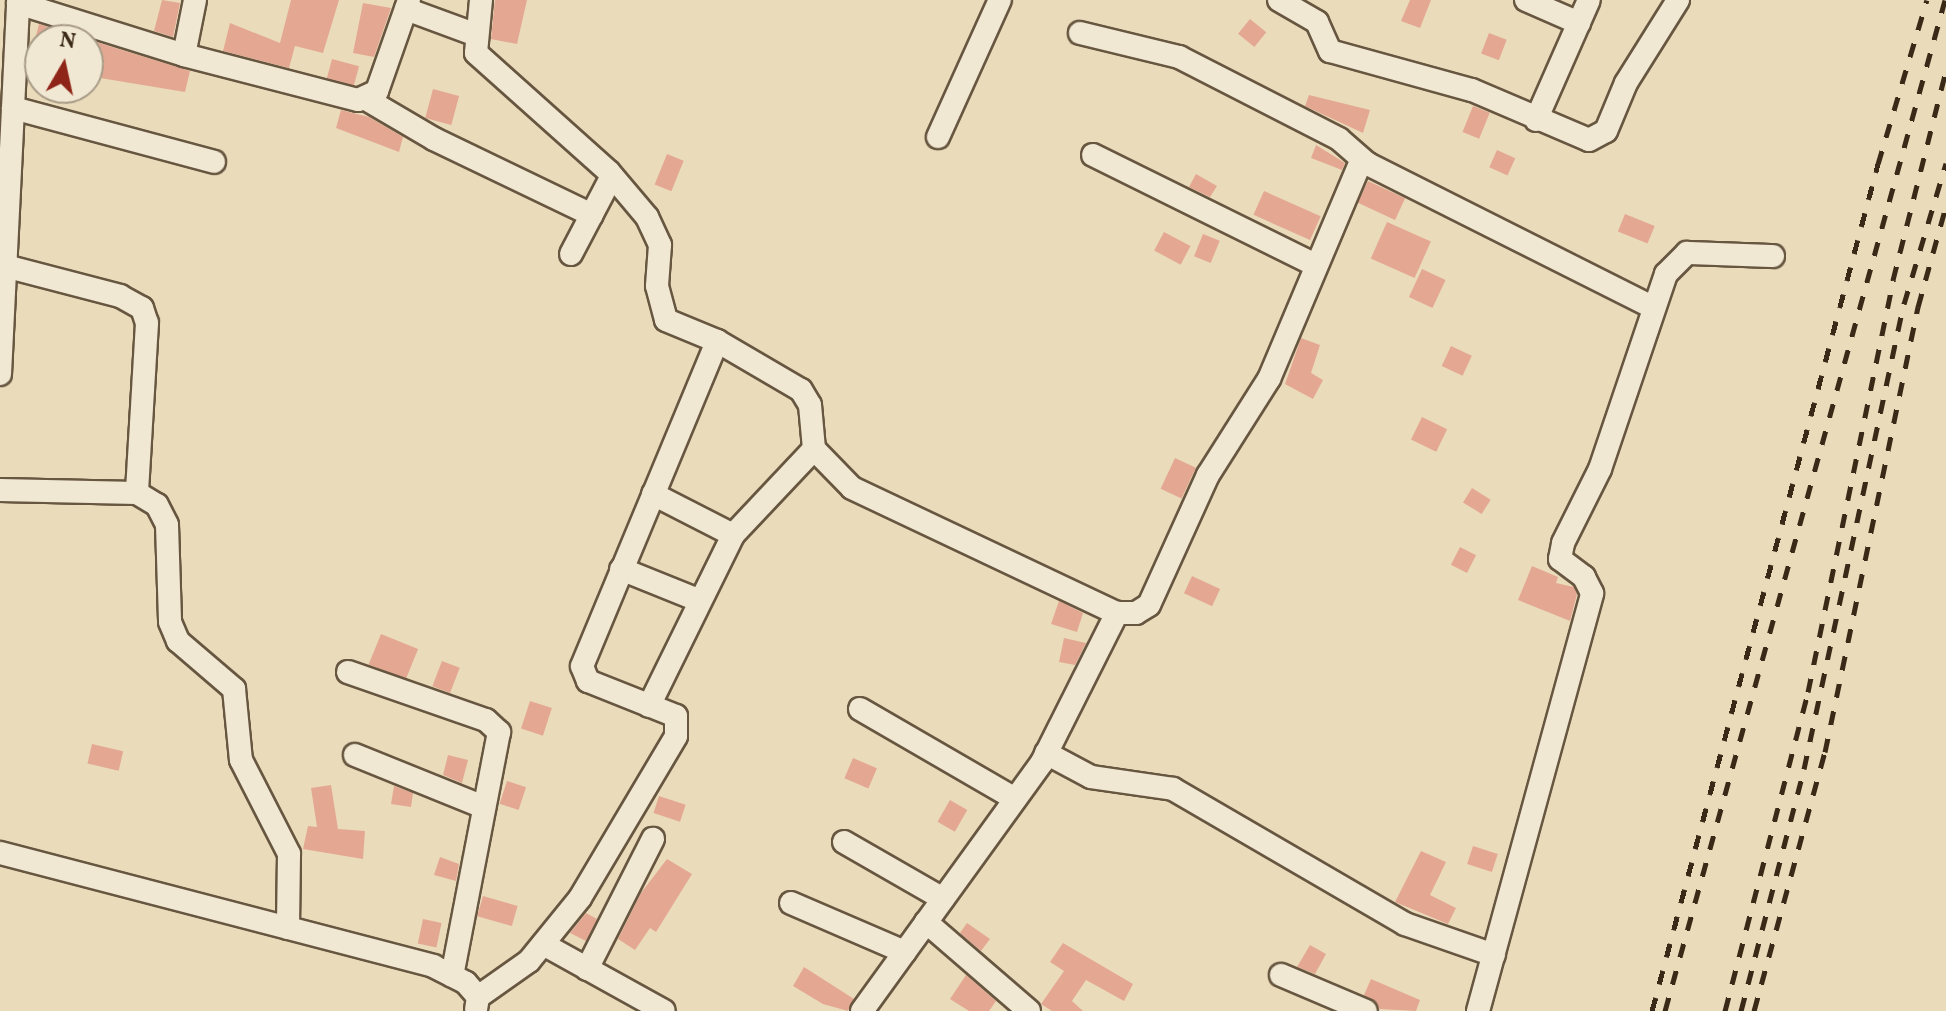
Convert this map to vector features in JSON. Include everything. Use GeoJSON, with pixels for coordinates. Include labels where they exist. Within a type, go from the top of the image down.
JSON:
{"type":"FeatureCollection","features":[{"type":"Feature","properties":{"kind":"street"},"geometry":{"type":"LineString","coordinates":[[184,55],[195,0]]}},
{"type":"Feature","properties":{"kind":"street"},"geometry":{"type":"LineString","coordinates":[[481,0],[474,34],[476,53],[612,176],[647,217],[660,245],[657,286],[666,320],[717,341],[801,390],[810,405],[814,449],[852,488],[1117,613],[1136,613],[1149,605],[1208,475],[1269,379],[1354,171],[1368,164]]}},
{"type":"Feature","properties":{"kind":"street"},"geometry":{"type":"LineString","coordinates":[[938,137],[1000,0]]}},
{"type":"Feature","properties":{"kind":"street"},"geometry":{"type":"LineString","coordinates":[[1279,0],[1309,8],[1330,51],[1472,90],[1575,138],[1598,139],[1678,0]]}},
{"type":"Feature","properties":{"kind":"street"},"geometry":{"type":"LineString","coordinates":[[1526,0],[1579,23]]}},
{"type":"Feature","properties":{"kind":"street"},"geometry":{"type":"LineString","coordinates":[[1536,120],[1589,0]]}},
{"type":"Feature","properties":{"kind":"street"},"geometry":{"type":"LineString","coordinates":[[0,374],[5,266],[5,159],[13,108],[8,61],[18,2],[184,55],[366,99],[434,139],[592,215]]}},
{"type":"Feature","properties":{"kind":"street"},"geometry":{"type":"LineString","coordinates":[[366,99],[377,91],[407,4],[474,34]]}},
{"type":"Feature","properties":{"kind":"street"},"geometry":{"type":"LineString","coordinates":[[1080,33],[1179,57],[1339,139],[1368,164],[1654,308]]}},
{"type":"Feature","properties":{"kind":"street"},"geometry":{"type":"LineString","coordinates":[[13,108],[214,162]]}},
{"type":"Feature","properties":{"kind":"street"},"geometry":{"type":"LineString","coordinates":[[1093,155],[1316,265]]}},
{"type":"Feature","properties":{"kind":"street"},"geometry":{"type":"LineString","coordinates":[[571,254],[612,176]]}},
{"type":"Feature","properties":{"kind":"street"},"geometry":{"type":"LineString","coordinates":[[1478,1011],[1592,593],[1584,577],[1560,559],[1563,543],[1600,469],[1666,274],[1687,253],[1773,256]]}},
{"type":"Feature","properties":{"kind":"street"},"geometry":{"type":"LineString","coordinates":[[5,266],[120,296],[142,308],[147,323],[137,493]]}},
{"type":"Feature","properties":{"kind":"street"},"geometry":{"type":"LineString","coordinates":[[0,853],[433,966],[452,976],[477,1004],[529,961],[580,898],[676,736],[676,716],[588,681],[583,674],[621,569],[717,341]]}},
{"type":"Feature","properties":{"kind":"street"},"geometry":{"type":"LineString","coordinates":[[649,706],[698,600],[733,535],[814,449]]}},
{"type":"Feature","properties":{"kind":"street"},"geometry":{"type":"LineString","coordinates":[[0,490],[137,493],[157,505],[167,525],[170,622],[178,641],[234,689],[241,760],[289,854],[288,928]]}},
{"type":"Feature","properties":{"kind":"street"},"geometry":{"type":"LineString","coordinates":[[653,494],[733,535]]}},
{"type":"Feature","properties":{"kind":"street"},"geometry":{"type":"LineString","coordinates":[[621,569],[698,600]]}},
{"type":"Feature","properties":{"kind":"street"},"geometry":{"type":"LineString","coordinates":[[862,1011],[1046,753],[1117,613]]}},
{"type":"Feature","properties":{"kind":"street"},"geometry":{"type":"LineString","coordinates":[[348,672],[495,725],[499,732],[452,976]]}},
{"type":"Feature","properties":{"kind":"street"},"geometry":{"type":"LineString","coordinates":[[860,709],[1015,799]]}},
{"type":"Feature","properties":{"kind":"street"},"geometry":{"type":"LineString","coordinates":[[1046,753],[1091,777],[1173,789],[1405,924],[1494,955]]}},
{"type":"Feature","properties":{"kind":"street"},"geometry":{"type":"LineString","coordinates":[[355,755],[484,807]]}},
{"type":"Feature","properties":{"kind":"street"},"geometry":{"type":"LineString","coordinates":[[587,969],[653,839]]}},
{"type":"Feature","properties":{"kind":"street"},"geometry":{"type":"LineString","coordinates":[[844,842],[943,899]]}},
{"type":"Feature","properties":{"kind":"street"},"geometry":{"type":"LineString","coordinates":[[791,903],[905,952]]}},
{"type":"Feature","properties":{"kind":"street"},"geometry":{"type":"LineString","coordinates":[[926,922],[1029,1011]]}},
{"type":"Feature","properties":{"kind":"street"},"geometry":{"type":"LineString","coordinates":[[543,944],[640,1005],[664,1011]]}},
{"type":"Feature","properties":{"kind":"street"},"geometry":{"type":"LineString","coordinates":[[1281,975],[1366,1011]]}},
{"type":"Feature","properties":{"kind":"building"},"geometry":{"type":"Polygon","coordinates":[[[162,0],[180,3],[173,37],[154,31],[162,0]]]}},
{"type":"Feature","properties":{"kind":"building"},"geometry":{"type":"Polygon","coordinates":[[[291,0],[339,0],[323,53],[295,46],[289,68],[223,51],[230,23],[280,43],[291,0]]]}},
{"type":"Feature","properties":{"kind":"building"},"geometry":{"type":"Polygon","coordinates":[[[495,0],[527,0],[517,44],[491,39],[495,0]]]}},
{"type":"Feature","properties":{"kind":"building"},"geometry":{"type":"Polygon","coordinates":[[[1410,0],[1431,0],[1420,28],[1401,21],[1410,0]]]}},
{"type":"Feature","properties":{"kind":"building"},"geometry":{"type":"Polygon","coordinates":[[[363,3],[391,8],[374,57],[353,53],[363,3]]]}},
{"type":"Feature","properties":{"kind":"building"},"geometry":{"type":"Polygon","coordinates":[[[1250,19],[1266,32],[1254,47],[1238,34],[1250,19]]]}},
{"type":"Feature","properties":{"kind":"building"},"geometry":{"type":"Polygon","coordinates":[[[1489,33],[1507,40],[1499,60],[1481,54],[1489,33]]]}},
{"type":"Feature","properties":{"kind":"building"},"geometry":{"type":"Polygon","coordinates":[[[104,44],[190,71],[185,92],[104,79],[104,44]]]}},
{"type":"Feature","properties":{"kind":"building"},"geometry":{"type":"Polygon","coordinates":[[[332,59],[359,66],[354,86],[327,78],[332,59]]]}},
{"type":"Feature","properties":{"kind":"building"},"geometry":{"type":"Polygon","coordinates":[[[433,89],[459,96],[451,125],[425,118],[433,89]]]}},
{"type":"Feature","properties":{"kind":"building"},"geometry":{"type":"Polygon","coordinates":[[[1309,95],[1370,110],[1363,133],[1305,106],[1309,95]]]}},
{"type":"Feature","properties":{"kind":"building"},"geometry":{"type":"Polygon","coordinates":[[[1473,106],[1490,113],[1479,139],[1463,132],[1473,106]]]}},
{"type":"Feature","properties":{"kind":"building"},"geometry":{"type":"Polygon","coordinates":[[[341,110],[369,117],[403,137],[399,152],[336,128],[341,110]]]}},
{"type":"Feature","properties":{"kind":"building"},"geometry":{"type":"Polygon","coordinates":[[[1316,145],[1345,163],[1342,170],[1311,158],[1316,145]]]}},
{"type":"Feature","properties":{"kind":"building"},"geometry":{"type":"Polygon","coordinates":[[[1497,150],[1515,158],[1508,175],[1489,167],[1497,150]]]}},
{"type":"Feature","properties":{"kind":"building"},"geometry":{"type":"Polygon","coordinates":[[[667,154],[684,161],[671,191],[655,185],[667,154]]]}},
{"type":"Feature","properties":{"kind":"building"},"geometry":{"type":"Polygon","coordinates":[[[1196,174],[1217,186],[1210,197],[1189,187],[1196,174]]]}},
{"type":"Feature","properties":{"kind":"building"},"geometry":{"type":"Polygon","coordinates":[[[1368,181],[1405,198],[1395,220],[1358,203],[1368,181]]]}},
{"type":"Feature","properties":{"kind":"building"},"geometry":{"type":"Polygon","coordinates":[[[1264,191],[1321,216],[1310,240],[1253,215],[1264,191]]]}},
{"type":"Feature","properties":{"kind":"building"},"geometry":{"type":"Polygon","coordinates":[[[1625,214],[1655,226],[1648,244],[1618,232],[1625,214]]]}},
{"type":"Feature","properties":{"kind":"building"},"geometry":{"type":"Polygon","coordinates":[[[1387,222],[1431,242],[1415,278],[1371,259],[1387,222]]]}},
{"type":"Feature","properties":{"kind":"building"},"geometry":{"type":"Polygon","coordinates":[[[1164,232],[1190,246],[1181,265],[1154,251],[1164,232]]]}},
{"type":"Feature","properties":{"kind":"building"},"geometry":{"type":"Polygon","coordinates":[[[1203,234],[1220,241],[1211,263],[1194,256],[1203,234]]]}},
{"type":"Feature","properties":{"kind":"building"},"geometry":{"type":"Polygon","coordinates":[[[1422,269],[1446,280],[1432,308],[1409,297],[1422,269]]]}},
{"type":"Feature","properties":{"kind":"building"},"geometry":{"type":"Polygon","coordinates":[[[1301,338],[1320,345],[1311,373],[1323,380],[1313,399],[1285,384],[1301,338]]]}},
{"type":"Feature","properties":{"kind":"building"},"geometry":{"type":"Polygon","coordinates":[[[1451,346],[1472,356],[1463,376],[1442,366],[1451,346]]]}},
{"type":"Feature","properties":{"kind":"building"},"geometry":{"type":"Polygon","coordinates":[[[1422,417],[1447,429],[1436,452],[1411,439],[1422,417]]]}},
{"type":"Feature","properties":{"kind":"building"},"geometry":{"type":"Polygon","coordinates":[[[1175,458],[1196,468],[1181,499],[1161,489],[1175,458]]]}},
{"type":"Feature","properties":{"kind":"building"},"geometry":{"type":"Polygon","coordinates":[[[1472,488],[1491,500],[1482,514],[1463,502],[1472,488]]]}},
{"type":"Feature","properties":{"kind":"building"},"geometry":{"type":"Polygon","coordinates":[[[1460,547],[1476,555],[1467,573],[1451,565],[1460,547]]]}},
{"type":"Feature","properties":{"kind":"building"},"geometry":{"type":"Polygon","coordinates":[[[1532,566],[1558,577],[1556,583],[1574,587],[1577,594],[1570,621],[1518,600],[1532,566]]]}},
{"type":"Feature","properties":{"kind":"building"},"geometry":{"type":"Polygon","coordinates":[[[1192,576],[1220,589],[1212,606],[1184,593],[1192,576]]]}},
{"type":"Feature","properties":{"kind":"building"},"geometry":{"type":"Polygon","coordinates":[[[1059,601],[1083,613],[1077,632],[1051,624],[1059,601]]]}},
{"type":"Feature","properties":{"kind":"building"},"geometry":{"type":"Polygon","coordinates":[[[381,634],[418,649],[406,680],[369,665],[381,634]]]}},
{"type":"Feature","properties":{"kind":"building"},"geometry":{"type":"Polygon","coordinates":[[[1064,638],[1086,643],[1075,665],[1059,662],[1064,638]]]}},
{"type":"Feature","properties":{"kind":"building"},"geometry":{"type":"Polygon","coordinates":[[[442,661],[460,668],[450,693],[432,686],[442,661]]]}},
{"type":"Feature","properties":{"kind":"building"},"geometry":{"type":"Polygon","coordinates":[[[530,701],[552,708],[543,736],[521,729],[530,701]]]}},
{"type":"Feature","properties":{"kind":"building"},"geometry":{"type":"Polygon","coordinates":[[[92,744],[123,751],[119,771],[88,763],[92,744]]]}},
{"type":"Feature","properties":{"kind":"building"},"geometry":{"type":"Polygon","coordinates":[[[448,755],[468,760],[462,783],[443,775],[448,755]]]}},
{"type":"Feature","properties":{"kind":"building"},"geometry":{"type":"Polygon","coordinates":[[[853,758],[877,768],[868,788],[844,778],[853,758]]]}},
{"type":"Feature","properties":{"kind":"building"},"geometry":{"type":"Polygon","coordinates":[[[507,781],[526,787],[519,810],[500,804],[507,781]]]}},
{"type":"Feature","properties":{"kind":"building"},"geometry":{"type":"Polygon","coordinates":[[[331,785],[338,829],[365,831],[363,859],[303,849],[308,826],[317,827],[311,788],[331,785]]]}},
{"type":"Feature","properties":{"kind":"building"},"geometry":{"type":"Polygon","coordinates":[[[394,786],[413,793],[411,807],[391,804],[394,786]]]}},
{"type":"Feature","properties":{"kind":"building"},"geometry":{"type":"Polygon","coordinates":[[[659,796],[686,805],[680,822],[653,813],[659,796]]]}},
{"type":"Feature","properties":{"kind":"building"},"geometry":{"type":"Polygon","coordinates":[[[950,800],[967,810],[955,832],[938,822],[950,800]]]}},
{"type":"Feature","properties":{"kind":"building"},"geometry":{"type":"Polygon","coordinates":[[[1473,846],[1498,854],[1492,872],[1467,864],[1473,846]]]}},
{"type":"Feature","properties":{"kind":"building"},"geometry":{"type":"Polygon","coordinates":[[[1421,851],[1446,862],[1430,895],[1456,908],[1448,924],[1395,902],[1421,851]]]}},
{"type":"Feature","properties":{"kind":"building"},"geometry":{"type":"Polygon","coordinates":[[[440,857],[459,864],[456,881],[434,875],[440,857]]]}},
{"type":"Feature","properties":{"kind":"building"},"geometry":{"type":"Polygon","coordinates":[[[667,859],[692,874],[656,932],[650,928],[635,950],[618,939],[641,893],[667,859]]]}},
{"type":"Feature","properties":{"kind":"building"},"geometry":{"type":"Polygon","coordinates":[[[483,896],[518,906],[512,926],[477,916],[483,896]]]}},
{"type":"Feature","properties":{"kind":"building"},"geometry":{"type":"Polygon","coordinates":[[[586,913],[597,919],[586,941],[570,933],[586,913]]]}},
{"type":"Feature","properties":{"kind":"building"},"geometry":{"type":"Polygon","coordinates":[[[423,919],[442,923],[436,947],[418,943],[423,919]]]}},
{"type":"Feature","properties":{"kind":"building"},"geometry":{"type":"Polygon","coordinates":[[[967,923],[990,939],[981,951],[960,933],[967,923]]]}},
{"type":"Feature","properties":{"kind":"building"},"geometry":{"type":"Polygon","coordinates":[[[1063,943],[1133,984],[1124,1001],[1086,980],[1072,1001],[1083,1011],[1052,1011],[1041,1004],[1064,971],[1050,962],[1063,943]]]}},
{"type":"Feature","properties":{"kind":"building"},"geometry":{"type":"Polygon","coordinates":[[[1310,945],[1326,954],[1315,974],[1297,967],[1310,945]]]}},
{"type":"Feature","properties":{"kind":"building"},"geometry":{"type":"Polygon","coordinates":[[[804,967],[854,999],[848,1011],[823,1004],[793,986],[804,967]]]}},
{"type":"Feature","properties":{"kind":"building"},"geometry":{"type":"Polygon","coordinates":[[[966,975],[996,1001],[989,1011],[969,1011],[950,999],[966,975]]]}},
{"type":"Feature","properties":{"kind":"building"},"geometry":{"type":"Polygon","coordinates":[[[1371,979],[1420,1000],[1416,1011],[1380,1009],[1364,995],[1371,979]]]}},
{"type":"Feature","properties":{"kind":"railway"},"geometry":{"type":"LineString","coordinates":[[1652,1011],[1878,164],[1927,0]]}},
{"type":"Feature","properties":{"kind":"railway"},"geometry":{"type":"LineString","coordinates":[[1665,1011],[1945,0]]}},
{"type":"Feature","properties":{"kind":"railway"},"geometry":{"type":"LineString","coordinates":[[1725,1011],[1808,692],[1893,280],[1946,71]]}},
{"type":"Feature","properties":{"kind":"railway"},"geometry":{"type":"LineString","coordinates":[[1741,1011],[1804,769],[1904,304],[1946,163]]}},
{"type":"Feature","properties":{"kind":"railway"},"geometry":{"type":"LineString","coordinates":[[1754,1011],[1825,752],[1918,307],[1946,206]]}}]}
